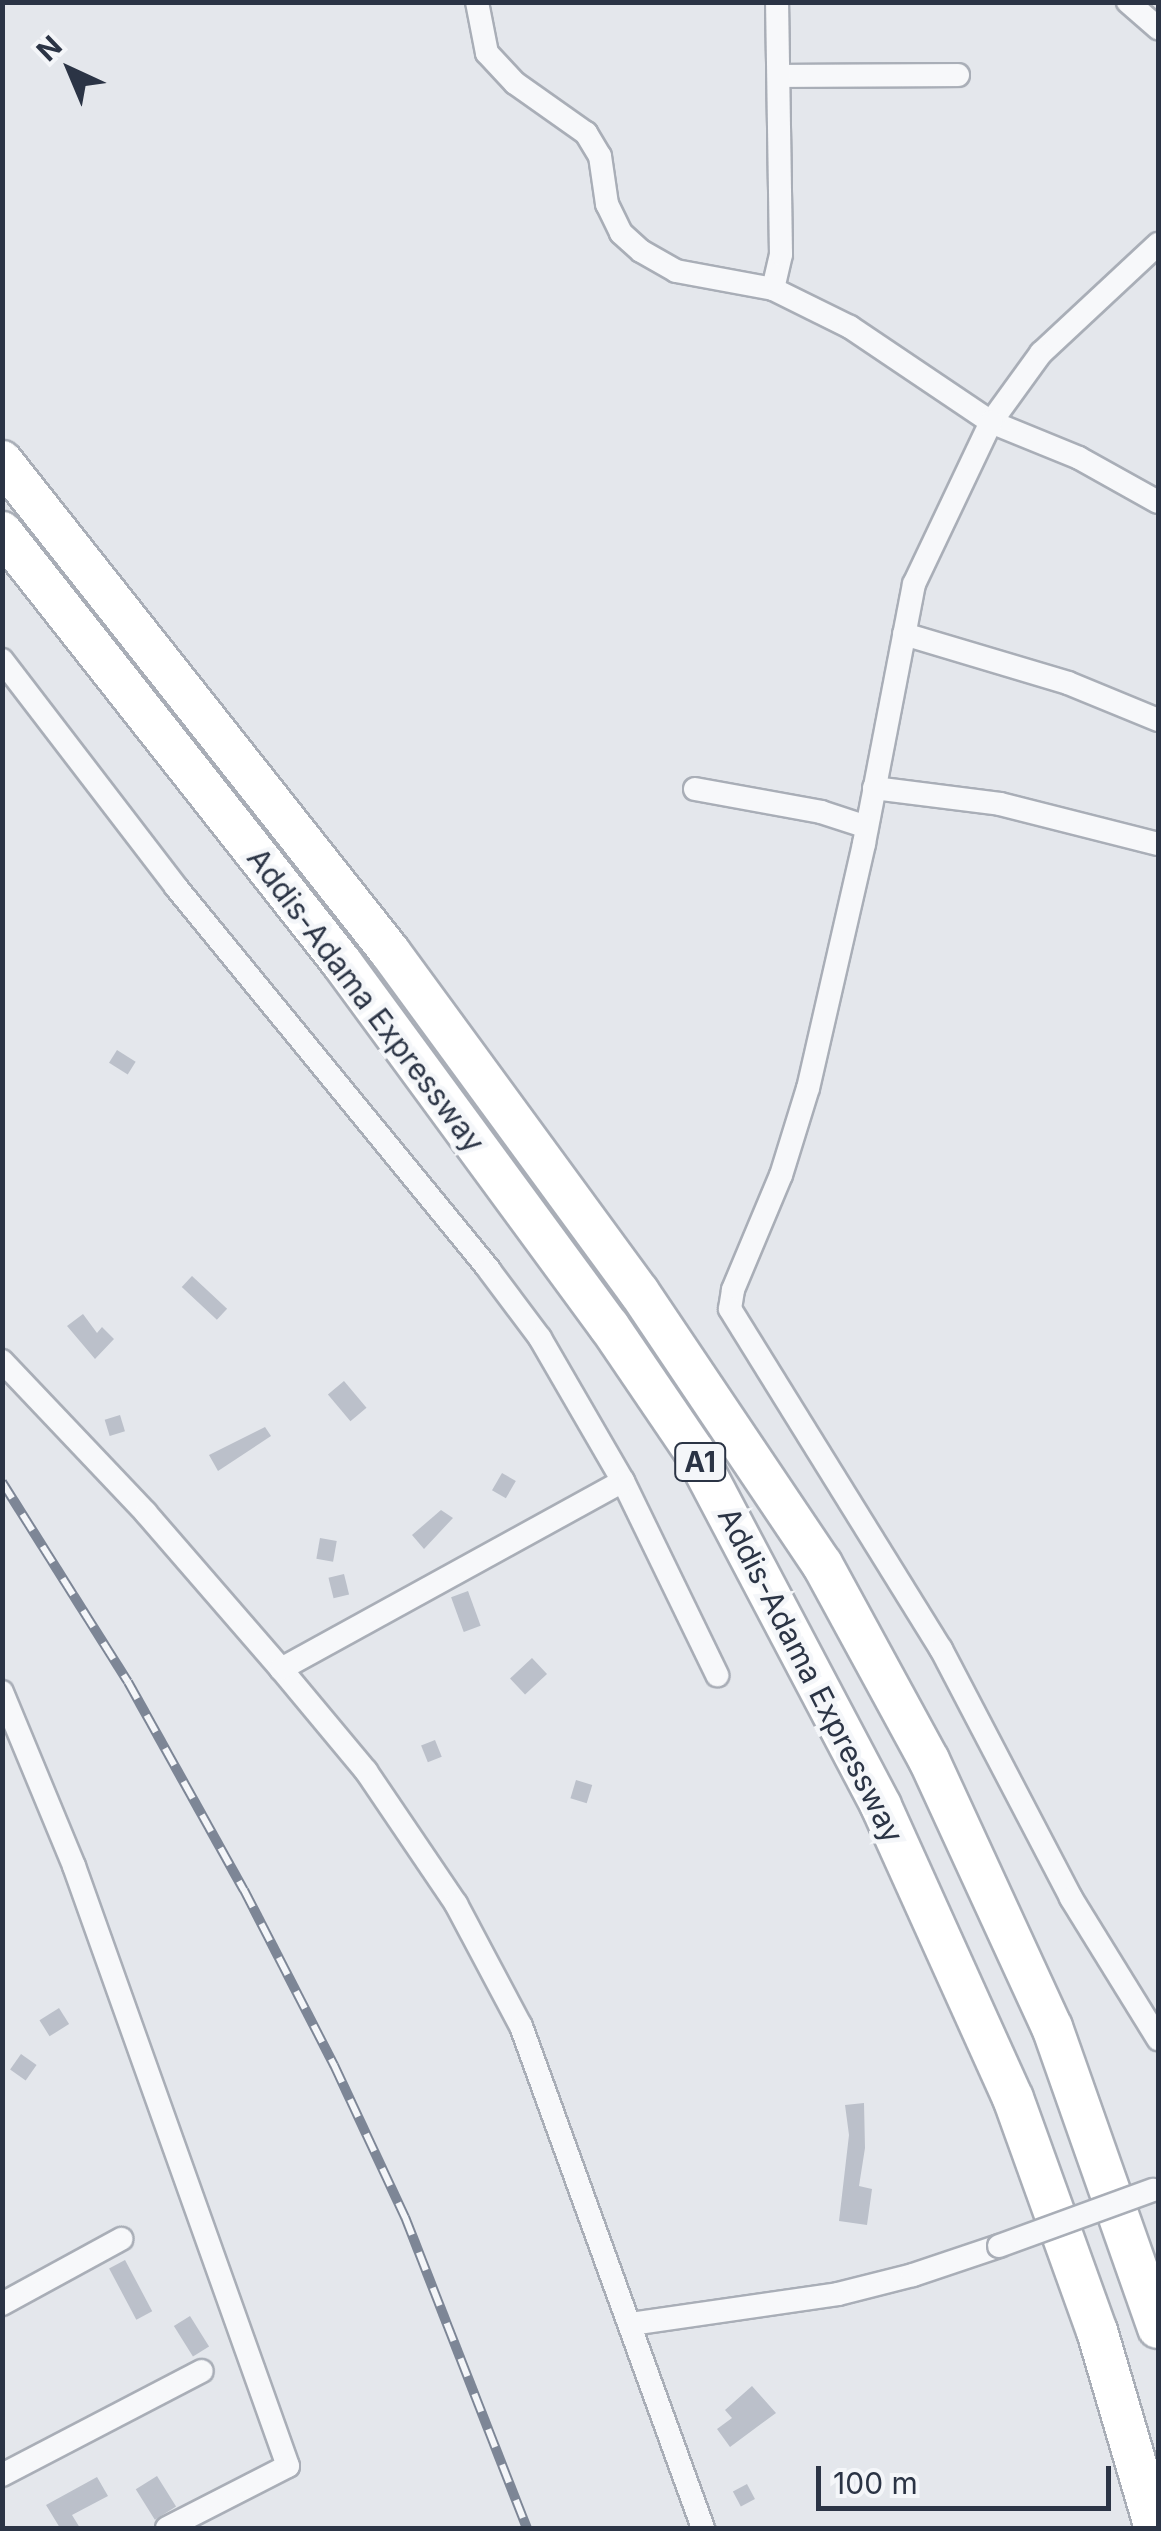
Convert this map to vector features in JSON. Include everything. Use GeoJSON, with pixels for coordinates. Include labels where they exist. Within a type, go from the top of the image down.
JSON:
{"type":"FeatureCollection","features":[{"type":"Feature","properties":{"kind":"highway","name":"Addis-Adama Expressway"},"geometry":{"type":"LineString","coordinates":[[2,461],[390,952],[640,1292],[822,1564],[929,1760],[1052,2028],[1158,2328]]}},
{"type":"Feature","properties":{"kind":"highway","name":"Addis-Adama Expressway"},"geometry":{"type":"LineString","coordinates":[[2,532],[342,963],[609,1326],[694,1451],[882,1806],[1013,2098],[1097,2331],[1155,2528]]}},
{"type":"Feature","properties":{"kind":"street"},"geometry":{"type":"LineString","coordinates":[[478,2],[487,53],[515,83],[586,133],[600,156],[607,204],[621,233],[676,271],[774,289],[850,327],[990,422],[1079,458],[1158,502]]}},
{"type":"Feature","properties":{"kind":"street"},"geometry":{"type":"LineString","coordinates":[[774,289],[781,254],[776,2]]}},
{"type":"Feature","properties":{"kind":"street"},"geometry":{"type":"LineString","coordinates":[[1128,2],[1158,28]]}},
{"type":"Feature","properties":{"kind":"street"},"geometry":{"type":"LineString","coordinates":[[780,76],[958,75]]}},
{"type":"Feature","properties":{"kind":"street"},"geometry":{"type":"LineString","coordinates":[[1158,244],[1040,353],[990,422],[914,584],[867,827],[808,1088],[780,1175],[733,1290],[730,1308],[941,1648],[1071,1898],[1158,2039]]}},
{"type":"Feature","properties":{"kind":"street"},"geometry":{"type":"LineString","coordinates":[[904,634],[1068,683],[1158,720]]}},
{"type":"Feature","properties":{"kind":"street"},"geometry":{"type":"LineString","coordinates":[[2,660],[176,887],[490,1270],[540,1338],[623,1480],[717,1675]]}},
{"type":"Feature","properties":{"kind":"street"},"geometry":{"type":"LineString","coordinates":[[874,788],[1000,804],[1158,844]]}},
{"type":"Feature","properties":{"kind":"street"},"geometry":{"type":"LineString","coordinates":[[695,789],[821,812],[867,827]]}},
{"type":"Feature","properties":{"kind":"street"},"geometry":{"type":"LineString","coordinates":[[2,1361],[146,1513],[281,1669],[366,1772],[456,1904],[521,2026],[703,2528]]}},
{"type":"Feature","properties":{"kind":"street"},"geometry":{"type":"LineString","coordinates":[[281,1669],[623,1480]]}},
{"type":"Feature","properties":{"kind":"street"},"geometry":{"type":"LineString","coordinates":[[2,1692],[74,1866],[288,2466],[167,2528]]}},
{"type":"Feature","properties":{"kind":"street"},"geometry":{"type":"LineString","coordinates":[[631,2324],[838,2294],[913,2275],[1156,2189]]}},
{"type":"Feature","properties":{"kind":"street"},"geometry":{"type":"LineString","coordinates":[[2,2304],[121,2239]]}},
{"type":"Feature","properties":{"kind":"street"},"geometry":{"type":"LineString","coordinates":[[2,2476],[202,2371]]}},
{"type":"Feature","properties":{"kind":"building"},"geometry":{"type":"Polygon","coordinates":[[[117,1050],[136,1062],[128,1074],[109,1063],[117,1050]]]}},
{"type":"Feature","properties":{"kind":"building"},"geometry":{"type":"Polygon","coordinates":[[[192,1276],[227,1309],[217,1320],[182,1287],[192,1276]]]}},
{"type":"Feature","properties":{"kind":"building"},"geometry":{"type":"Polygon","coordinates":[[[83,1314],[97,1333],[102,1327],[114,1339],[95,1359],[67,1326],[83,1314]]]}},
{"type":"Feature","properties":{"kind":"building"},"geometry":{"type":"Polygon","coordinates":[[[344,1381],[366,1408],[350,1421],[328,1394],[344,1381]]]}},
{"type":"Feature","properties":{"kind":"building"},"geometry":{"type":"Polygon","coordinates":[[[120,1415],[125,1431],[110,1436],[105,1420],[120,1415]]]}},
{"type":"Feature","properties":{"kind":"building"},"geometry":{"type":"Polygon","coordinates":[[[265,1427],[271,1436],[218,1471],[209,1455],[265,1427]]]}},
{"type":"Feature","properties":{"kind":"building"},"geometry":{"type":"Polygon","coordinates":[[[502,1473],[516,1481],[506,1498],[492,1490],[502,1473]]]}},
{"type":"Feature","properties":{"kind":"building"},"geometry":{"type":"Polygon","coordinates":[[[441,1510],[453,1518],[424,1549],[412,1535],[441,1510]]]}},
{"type":"Feature","properties":{"kind":"building"},"geometry":{"type":"Polygon","coordinates":[[[320,1538],[337,1541],[333,1562],[316,1559],[320,1538]]]}},
{"type":"Feature","properties":{"kind":"building"},"geometry":{"type":"Polygon","coordinates":[[[344,1574],[349,1594],[334,1598],[328,1578],[344,1574]]]}},
{"type":"Feature","properties":{"kind":"building"},"geometry":{"type":"Polygon","coordinates":[[[468,1591],[481,1626],[464,1632],[451,1597],[468,1591]]]}},
{"type":"Feature","properties":{"kind":"building"},"geometry":{"type":"Polygon","coordinates":[[[532,1658],[547,1674],[525,1695],[510,1678],[532,1658]]]}},
{"type":"Feature","properties":{"kind":"building"},"geometry":{"type":"Polygon","coordinates":[[[435,1740],[442,1757],[428,1762],[421,1746],[435,1740]]]}},
{"type":"Feature","properties":{"kind":"building"},"geometry":{"type":"Polygon","coordinates":[[[576,1780],[592,1785],[587,1803],[570,1798],[576,1780]]]}},
{"type":"Feature","properties":{"kind":"building"},"geometry":{"type":"Polygon","coordinates":[[[59,2008],[69,2024],[50,2036],[39,2020],[59,2008]]]}},
{"type":"Feature","properties":{"kind":"building"},"geometry":{"type":"Polygon","coordinates":[[[21,2054],[37,2065],[26,2080],[10,2070],[21,2054]]]}},
{"type":"Feature","properties":{"kind":"building"},"geometry":{"type":"Polygon","coordinates":[[[864,2103],[865,2148],[859,2186],[872,2189],[867,2225],[839,2221],[849,2135],[845,2105],[864,2103]]]}},
{"type":"Feature","properties":{"kind":"building"},"geometry":{"type":"Polygon","coordinates":[[[125,2260],[152,2311],[136,2320],[109,2268],[125,2260]]]}},
{"type":"Feature","properties":{"kind":"building"},"geometry":{"type":"Polygon","coordinates":[[[190,2316],[209,2347],[193,2357],[174,2326],[190,2316]]]}},
{"type":"Feature","properties":{"kind":"building"},"geometry":{"type":"Polygon","coordinates":[[[752,2386],[776,2413],[730,2447],[717,2429],[732,2418],[725,2410],[752,2386]]]}},
{"type":"Feature","properties":{"kind":"building"},"geometry":{"type":"Polygon","coordinates":[[[157,2476],[176,2507],[155,2520],[136,2489],[157,2476]]]}},
{"type":"Feature","properties":{"kind":"building"},"geometry":{"type":"Polygon","coordinates":[[[97,2477],[108,2496],[72,2515],[80,2528],[60,2528],[46,2505],[97,2477]]]}},
{"type":"Feature","properties":{"kind":"building"},"geometry":{"type":"Polygon","coordinates":[[[747,2484],[755,2499],[741,2507],[733,2492],[747,2484]]]}},
{"type":"Feature","properties":{"kind":"railway"},"geometry":{"type":"LineString","coordinates":[[2,1482],[128,1682],[244,1890],[334,2065],[405,2217],[527,2528]]}}]}
